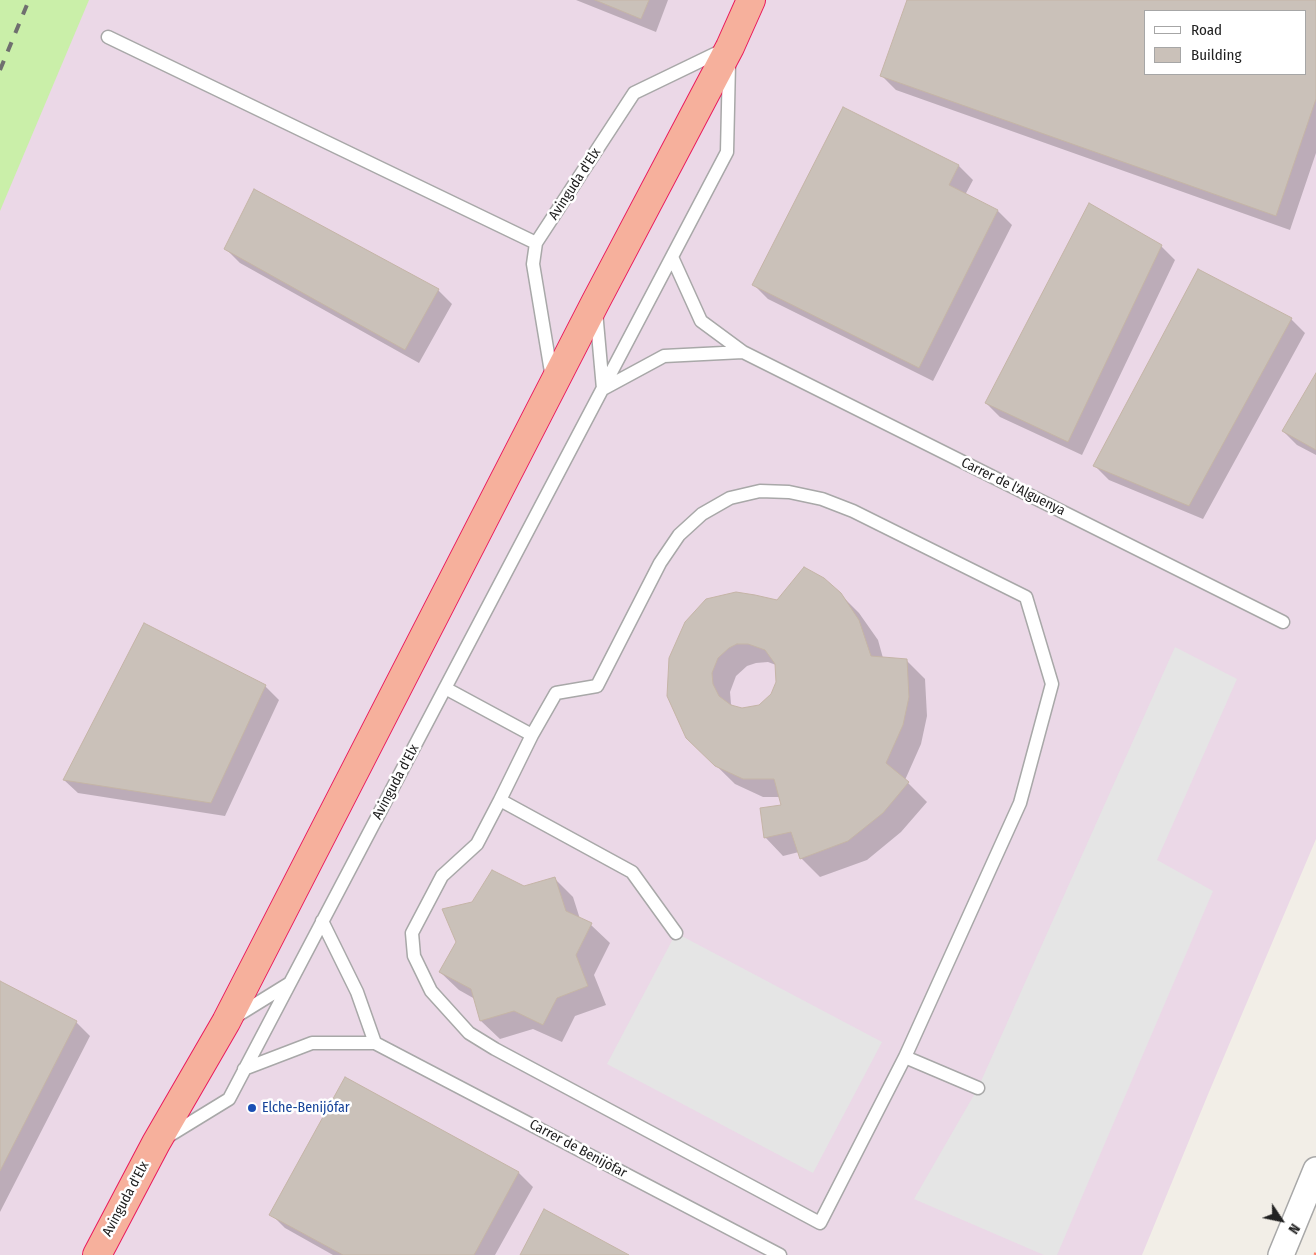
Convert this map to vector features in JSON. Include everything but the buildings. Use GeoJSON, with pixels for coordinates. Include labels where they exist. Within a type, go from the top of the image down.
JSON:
{"type":"FeatureCollection","features":[{"type":"Feature","properties":{"kind":"highway","name":"Avinguda d'Elx"},"geometry":{"type":"LineString","coordinates":[[96,1255],[156,1143],[226,1022],[595,303],[730,47],[751,0]]}},
{"type":"Feature","properties":{"kind":"street"},"geometry":{"type":"LineString","coordinates":[[1281,1255],[1316,1170]]}},
{"type":"Feature","properties":{"kind":"lane"},"geometry":{"type":"LineString","coordinates":[[108,37],[536,243]]}},
{"type":"Feature","properties":{"kind":"lane","name":"Avinguda d'Elx"},"geometry":{"type":"LineString","coordinates":[[156,1143],[228,1100],[728,152],[730,47],[634,93],[536,243],[533,264],[554,385]]}},
{"type":"Feature","properties":{"kind":"lane","name":"Carrer de l'Alguenya"},"geometry":{"type":"LineString","coordinates":[[672,256],[701,321],[743,352],[1283,622]]}},
{"type":"Feature","properties":{"kind":"lane"},"geometry":{"type":"LineString","coordinates":[[595,303],[603,389],[664,356],[743,352]]}},
{"type":"Feature","properties":{"kind":"lane"},"geometry":{"type":"LineString","coordinates":[[760,491],[789,492],[822,499],[853,511],[1026,596],[1052,684],[1020,803],[905,1056],[820,1223],[512,1058],[469,1033],[431,990],[414,956],[412,933],[442,876],[477,844],[532,734],[556,693],[598,686],[660,564],[679,535],[702,514],[730,498],[760,491]]}},
{"type":"Feature","properties":{"kind":"lane"},"geometry":{"type":"LineString","coordinates":[[445,688],[532,734]]}},
{"type":"Feature","properties":{"kind":"lane"},"geometry":{"type":"LineString","coordinates":[[500,800],[632,872],[676,933]]}},
{"type":"Feature","properties":{"kind":"lane"},"geometry":{"type":"LineString","coordinates":[[322,921],[357,992],[375,1043]]}},
{"type":"Feature","properties":{"kind":"lane"},"geometry":{"type":"LineString","coordinates":[[226,1022],[290,982]]}},
{"type":"Feature","properties":{"kind":"lane","name":"Carrer de Benijòfar"},"geometry":{"type":"LineString","coordinates":[[244,1069],[312,1043],[375,1043],[780,1255]]}},
{"type":"Feature","properties":{"kind":"lane"},"geometry":{"type":"LineString","coordinates":[[905,1056],[978,1088]]}},
{"type":"Feature","properties":{"kind":"shaded area"},"geometry":{"type":"Polygon","coordinates":[[[86,0],[1316,0],[1316,839],[1142,1255],[0,1255],[0,208],[86,0]]]}},
{"type":"Feature","properties":{"kind":"shaded area"},"geometry":{"type":"Polygon","coordinates":[[[1175,647],[1237,679],[1157,860],[1213,891],[1057,1255],[1044,1255],[914,1199],[978,1088],[1175,647]]]}},
{"type":"Feature","properties":{"kind":"shaded area"},"geometry":{"type":"Polygon","coordinates":[[[676,933],[882,1042],[813,1173],[607,1064],[676,933]]]}},
{"type":"Feature","properties":{"kind":"green space"},"geometry":{"type":"Polygon","coordinates":[[[0,0],[89,0],[0,211],[0,0]]]}},
{"type":"Feature","properties":{"kind":"railway"},"geometry":{"type":"LineString","coordinates":[[0,70],[29,0]]}},
{"type":"Feature","properties":{"kind":"place","name":"Elche-Benijófar"},"geometry":{"type":"Point","coordinates":[252,1108]}}]}
